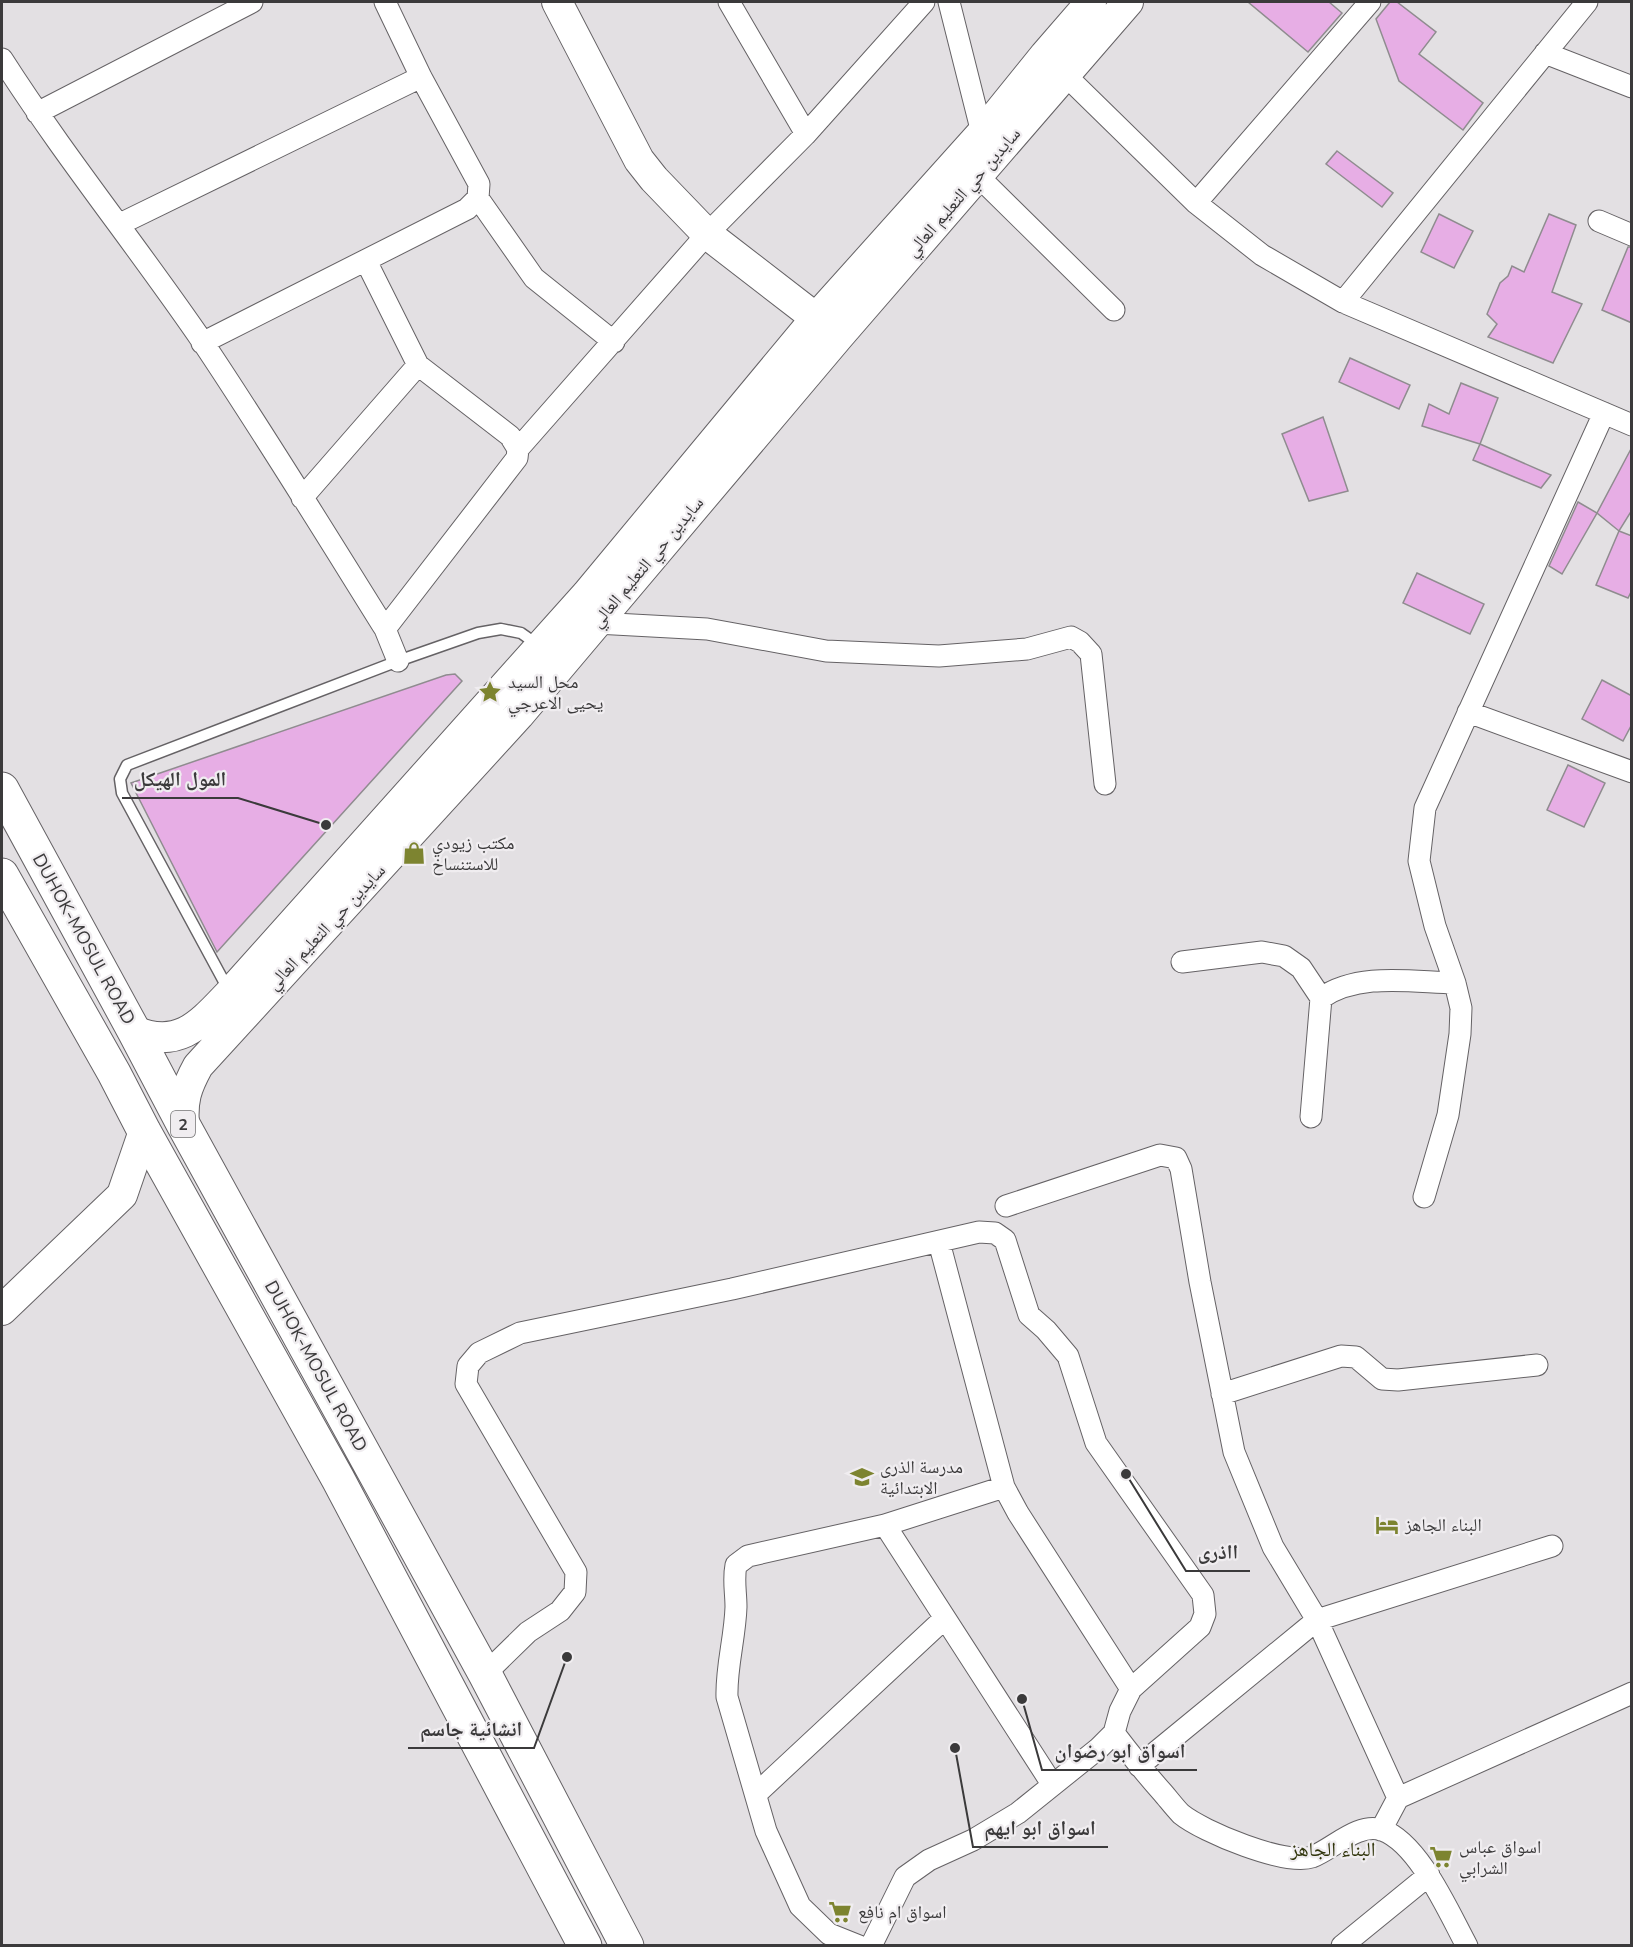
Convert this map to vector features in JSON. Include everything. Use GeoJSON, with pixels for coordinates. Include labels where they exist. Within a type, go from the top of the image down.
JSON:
{"type":"FeatureCollection","features":[{"type":"Feature","properties":{"kind":"highway","name":"DUHOK-MOSUL ROAD"},"geometry":{"type":"LineString","coordinates":[[2,789],[485,1674],[627,1946]]}},
{"type":"Feature","properties":{"kind":"highway","name":"DUHOK-MOSUL ROAD"},"geometry":{"type":"LineString","coordinates":[[2,875],[338,1479],[585,1946]]}},
{"type":"Feature","properties":{"kind":"main road"},"geometry":{"type":"LineString","coordinates":[[557,2],[639,160],[654,179],[707,234],[827,327]]}},
{"type":"Feature","properties":{"kind":"main road","name":"سايدين حي التعليم العالي"},"geometry":{"type":"LineString","coordinates":[[184,1126],[182,1106],[188,1085],[198,1066],[519,715],[587,594],[827,327],[977,176],[1055,64],[1091,2]]}},
{"type":"Feature","properties":{"kind":"main road","name":"سايدين حي التعليم العالي"},"geometry":{"type":"LineString","coordinates":[[134,1031],[148,1037],[161,1038],[176,1036],[201,1023],[551,655],[596,623],[982,133],[1055,64],[1128,2]]}},
{"type":"Feature","properties":{"kind":"main road"},"geometry":{"type":"LineString","coordinates":[[2,1310],[122,1195],[144,1131]]}},
{"type":"Feature","properties":{"kind":"street"},"geometry":{"type":"LineString","coordinates":[[37,114],[252,2]]}},
{"type":"Feature","properties":{"kind":"street"},"geometry":{"type":"LineString","coordinates":[[385,2],[421,77],[479,184],[478,198],[534,278],[614,342]]}},
{"type":"Feature","properties":{"kind":"street"},"geometry":{"type":"LineString","coordinates":[[729,2],[806,134]]}},
{"type":"Feature","properties":{"kind":"street"},"geometry":{"type":"LineString","coordinates":[[518,449],[707,234],[806,134],[924,2]]}},
{"type":"Feature","properties":{"kind":"street"},"geometry":{"type":"LineString","coordinates":[[949,2],[982,133]]}},
{"type":"Feature","properties":{"kind":"street"},"geometry":{"type":"LineString","coordinates":[[1196,203],[1370,2]]}},
{"type":"Feature","properties":{"kind":"street"},"geometry":{"type":"LineString","coordinates":[[1343,302],[1587,2]]}},
{"type":"Feature","properties":{"kind":"street"},"geometry":{"type":"LineString","coordinates":[[1545,53],[1632,87]]}},
{"type":"Feature","properties":{"kind":"street"},"geometry":{"type":"LineString","coordinates":[[2,59],[37,114],[120,224],[202,343],[385,629],[398,661]]}},
{"type":"Feature","properties":{"kind":"street"},"geometry":{"type":"LineString","coordinates":[[1055,64],[1196,203],[1262,255],[1343,302],[1632,425]]}},
{"type":"Feature","properties":{"kind":"street"},"geometry":{"type":"LineString","coordinates":[[120,224],[421,77]]}},
{"type":"Feature","properties":{"kind":"street"},"geometry":{"type":"LineString","coordinates":[[977,176],[1114,310]]}},
{"type":"Feature","properties":{"kind":"street"},"geometry":{"type":"LineString","coordinates":[[202,343],[467,209],[478,198]]}},
{"type":"Feature","properties":{"kind":"street"},"geometry":{"type":"LineString","coordinates":[[1599,221],[1632,235]]}},
{"type":"Feature","properties":{"kind":"street"},"geometry":{"type":"LineString","coordinates":[[366,261],[418,365],[510,436],[518,449],[518,458],[385,629]]}},
{"type":"Feature","properties":{"kind":"street"},"geometry":{"type":"LineString","coordinates":[[302,498],[418,365]]}},
{"type":"Feature","properties":{"kind":"street"},"geometry":{"type":"LineString","coordinates":[[1424,1197],[1448,1115],[1460,1034],[1461,1008],[1419,861],[1425,808],[1604,413]]}},
{"type":"Feature","properties":{"kind":"street"},"geometry":{"type":"LineString","coordinates":[[596,623],[707,629],[826,651],[939,656],[1027,649],[1071,637],[1080,642],[1091,654],[1106,784]]}},
{"type":"Feature","properties":{"kind":"street"},"geometry":{"type":"LineString","coordinates":[[1468,712],[1632,772]]}},
{"type":"Feature","properties":{"kind":"street"},"geometry":{"type":"LineString","coordinates":[[1182,962],[1262,952],[1284,956],[1301,968],[1321,998],[1311,1116]]}},
{"type":"Feature","properties":{"kind":"street"},"geometry":{"type":"LineString","coordinates":[[1321,998],[1349,985],[1370,981],[1455,983]]}},
{"type":"Feature","properties":{"kind":"street"},"geometry":{"type":"LineString","coordinates":[[1006,1206],[1160,1155],[1176,1158],[1234,1452],[1273,1547],[1317,1620],[1398,1798]]}},
{"type":"Feature","properties":{"kind":"street"},"geometry":{"type":"LineString","coordinates":[[485,1674],[528,1632],[560,1611],[575,1592],[576,1572],[466,1384],[468,1366],[478,1353],[520,1333],[732,1289],[980,1232],[995,1233],[1005,1239],[1029,1315],[1046,1330],[1068,1356],[1096,1443],[1138,1504],[1162,1534],[1203,1596],[1204,1614],[1200,1627],[1131,1689],[1120,1711],[1114,1733],[1099,1748],[1018,1813],[973,1840],[929,1860],[905,1877],[871,1946]]}},
{"type":"Feature","properties":{"kind":"street"},"geometry":{"type":"LineString","coordinates":[[939,1242],[1004,1487],[1018,1513],[1131,1689]]}},
{"type":"Feature","properties":{"kind":"street"},"geometry":{"type":"LineString","coordinates":[[1222,1394],[1341,1356],[1356,1357],[1382,1379],[1398,1380],[1538,1365]]}},
{"type":"Feature","properties":{"kind":"street"},"geometry":{"type":"LineString","coordinates":[[859,1946],[829,1934],[800,1906],[766,1831],[727,1697],[727,1677],[736,1607],[733,1580],[736,1565],[748,1556],[885,1525],[1004,1487]]}},
{"type":"Feature","properties":{"kind":"street"},"geometry":{"type":"LineString","coordinates":[[885,1525],[1052,1784]]}},
{"type":"Feature","properties":{"kind":"street"},"geometry":{"type":"LineString","coordinates":[[1139,1766],[1317,1620],[1552,1546]]}},
{"type":"Feature","properties":{"kind":"street"},"geometry":{"type":"LineString","coordinates":[[756,1794],[945,1618]]}},
{"type":"Feature","properties":{"kind":"street"},"geometry":{"type":"LineString","coordinates":[[1381,1830],[1398,1798],[1632,1693]]}},
{"type":"Feature","properties":{"kind":"street"},"geometry":{"type":"LineString","coordinates":[[1114,1733],[1139,1766],[1182,1814],[1234,1843],[1284,1857],[1304,1859],[1319,1854],[1361,1830],[1381,1830],[1399,1839],[1429,1875],[1467,1946]]}},
{"type":"Feature","properties":{"kind":"street"},"geometry":{"type":"LineString","coordinates":[[1342,1946],[1429,1875]]}},
{"type":"Feature","properties":{"kind":"lane"},"geometry":{"type":"LineString","coordinates":[[230,993],[122,793],[120,779],[127,765],[398,661],[478,633],[501,629],[521,633],[551,655]]}},
{"type":"Feature","properties":{"kind":"building"},"geometry":{"type":"Polygon","coordinates":[[[1248,2],[1329,2],[1342,13],[1308,52],[1248,2]]]}},
{"type":"Feature","properties":{"kind":"building"},"geometry":{"type":"Polygon","coordinates":[[[1390,2],[1397,2],[1436,32],[1419,54],[1483,103],[1463,130],[1399,81],[1376,19],[1390,2]]]}},
{"type":"Feature","properties":{"kind":"building"},"geometry":{"type":"Polygon","coordinates":[[[1337,151],[1393,193],[1382,207],[1326,164],[1337,151]]]}},
{"type":"Feature","properties":{"kind":"building"},"geometry":{"type":"Polygon","coordinates":[[[1439,214],[1473,231],[1454,268],[1421,252],[1439,214]]]}},
{"type":"Feature","properties":{"kind":"building"},"geometry":{"type":"Polygon","coordinates":[[[1549,214],[1576,225],[1552,292],[1582,304],[1553,363],[1488,337],[1497,324],[1487,314],[1500,283],[1508,276],[1512,266],[1524,272],[1549,214]]]}},
{"type":"Feature","properties":{"kind":"building"},"geometry":{"type":"Polygon","coordinates":[[[1628,247],[1632,247],[1632,323],[1602,310],[1628,247]]]}},
{"type":"Feature","properties":{"kind":"building"},"geometry":{"type":"Polygon","coordinates":[[[1350,358],[1410,385],[1399,409],[1339,382],[1350,358]]]}},
{"type":"Feature","properties":{"kind":"building"},"geometry":{"type":"Polygon","coordinates":[[[1461,383],[1498,398],[1480,444],[1422,426],[1429,404],[1449,414],[1461,383]]]}},
{"type":"Feature","properties":{"kind":"building"},"geometry":{"type":"Polygon","coordinates":[[[1323,417],[1348,491],[1309,501],[1282,434],[1323,417]]]}},
{"type":"Feature","properties":{"kind":"building"},"geometry":{"type":"Polygon","coordinates":[[[1480,444],[1551,475],[1541,488],[1473,460],[1480,444]]]}},
{"type":"Feature","properties":{"kind":"building"},"geometry":{"type":"Polygon","coordinates":[[[1632,447],[1632,510],[1619,531],[1597,513],[1632,447]]]}},
{"type":"Feature","properties":{"kind":"building"},"geometry":{"type":"Polygon","coordinates":[[[1578,502],[1597,513],[1562,574],[1549,566],[1578,502]]]}},
{"type":"Feature","properties":{"kind":"building"},"geometry":{"type":"Polygon","coordinates":[[[1619,531],[1632,536],[1632,590],[1628,598],[1596,585],[1619,531]]]}},
{"type":"Feature","properties":{"kind":"building"},"geometry":{"type":"Polygon","coordinates":[[[1417,573],[1484,604],[1470,634],[1403,603],[1417,573]]]}},
{"type":"Feature","properties":{"kind":"building"},"geometry":{"type":"Polygon","coordinates":[[[455,674],[462,681],[217,952],[131,783],[446,675],[455,674]]]}},
{"type":"Feature","properties":{"kind":"building"},"geometry":{"type":"Polygon","coordinates":[[[1602,680],[1632,696],[1632,724],[1623,741],[1582,719],[1602,680]]]}},
{"type":"Feature","properties":{"kind":"building"},"geometry":{"type":"Polygon","coordinates":[[[1568,765],[1605,783],[1584,827],[1547,810],[1568,765]]]}},
{"type":"Feature","properties":{"kind":"place","name":"محل السيد يحيى الاعرجي"},"geometry":{"type":"Point","coordinates":[490,692]}},
{"type":"Feature","properties":{"kind":"place","name":"المول الهيكل"},"geometry":{"type":"Point","coordinates":[326,825]}},
{"type":"Feature","properties":{"kind":"place","name":"مكتب زيودي للاستنساخ"},"geometry":{"type":"Point","coordinates":[414,853]}},
{"type":"Feature","properties":{"kind":"place","name":"ااذرى"},"geometry":{"type":"Point","coordinates":[1126,1474]}},
{"type":"Feature","properties":{"kind":"place","name":"مدرسة الذرى الابتدائية"},"geometry":{"type":"Point","coordinates":[862,1477]}},
{"type":"Feature","properties":{"kind":"place","name":"البناء الجاهز"},"geometry":{"type":"Point","coordinates":[1387,1525]}},
{"type":"Feature","properties":{"kind":"place","name":"انشائية جاسم"},"geometry":{"type":"Point","coordinates":[567,1657]}},
{"type":"Feature","properties":{"kind":"place","name":"اسواق ابو رضوان"},"geometry":{"type":"Point","coordinates":[1022,1699]}},
{"type":"Feature","properties":{"kind":"place","name":"اسواق ابو ايهم"},"geometry":{"type":"Point","coordinates":[955,1748]}},
{"type":"Feature","properties":{"kind":"place","name":"اسواق عباس الشرابي"},"geometry":{"type":"Point","coordinates":[1441,1857]}},
{"type":"Feature","properties":{"kind":"place","name":"اسواق ام نافع"},"geometry":{"type":"Point","coordinates":[840,1912]}},
{"type":"Feature","properties":{"kind":"district","name":"البناء الجاهز"},"geometry":{"type":"Point","coordinates":[1333,1849]}}]}
